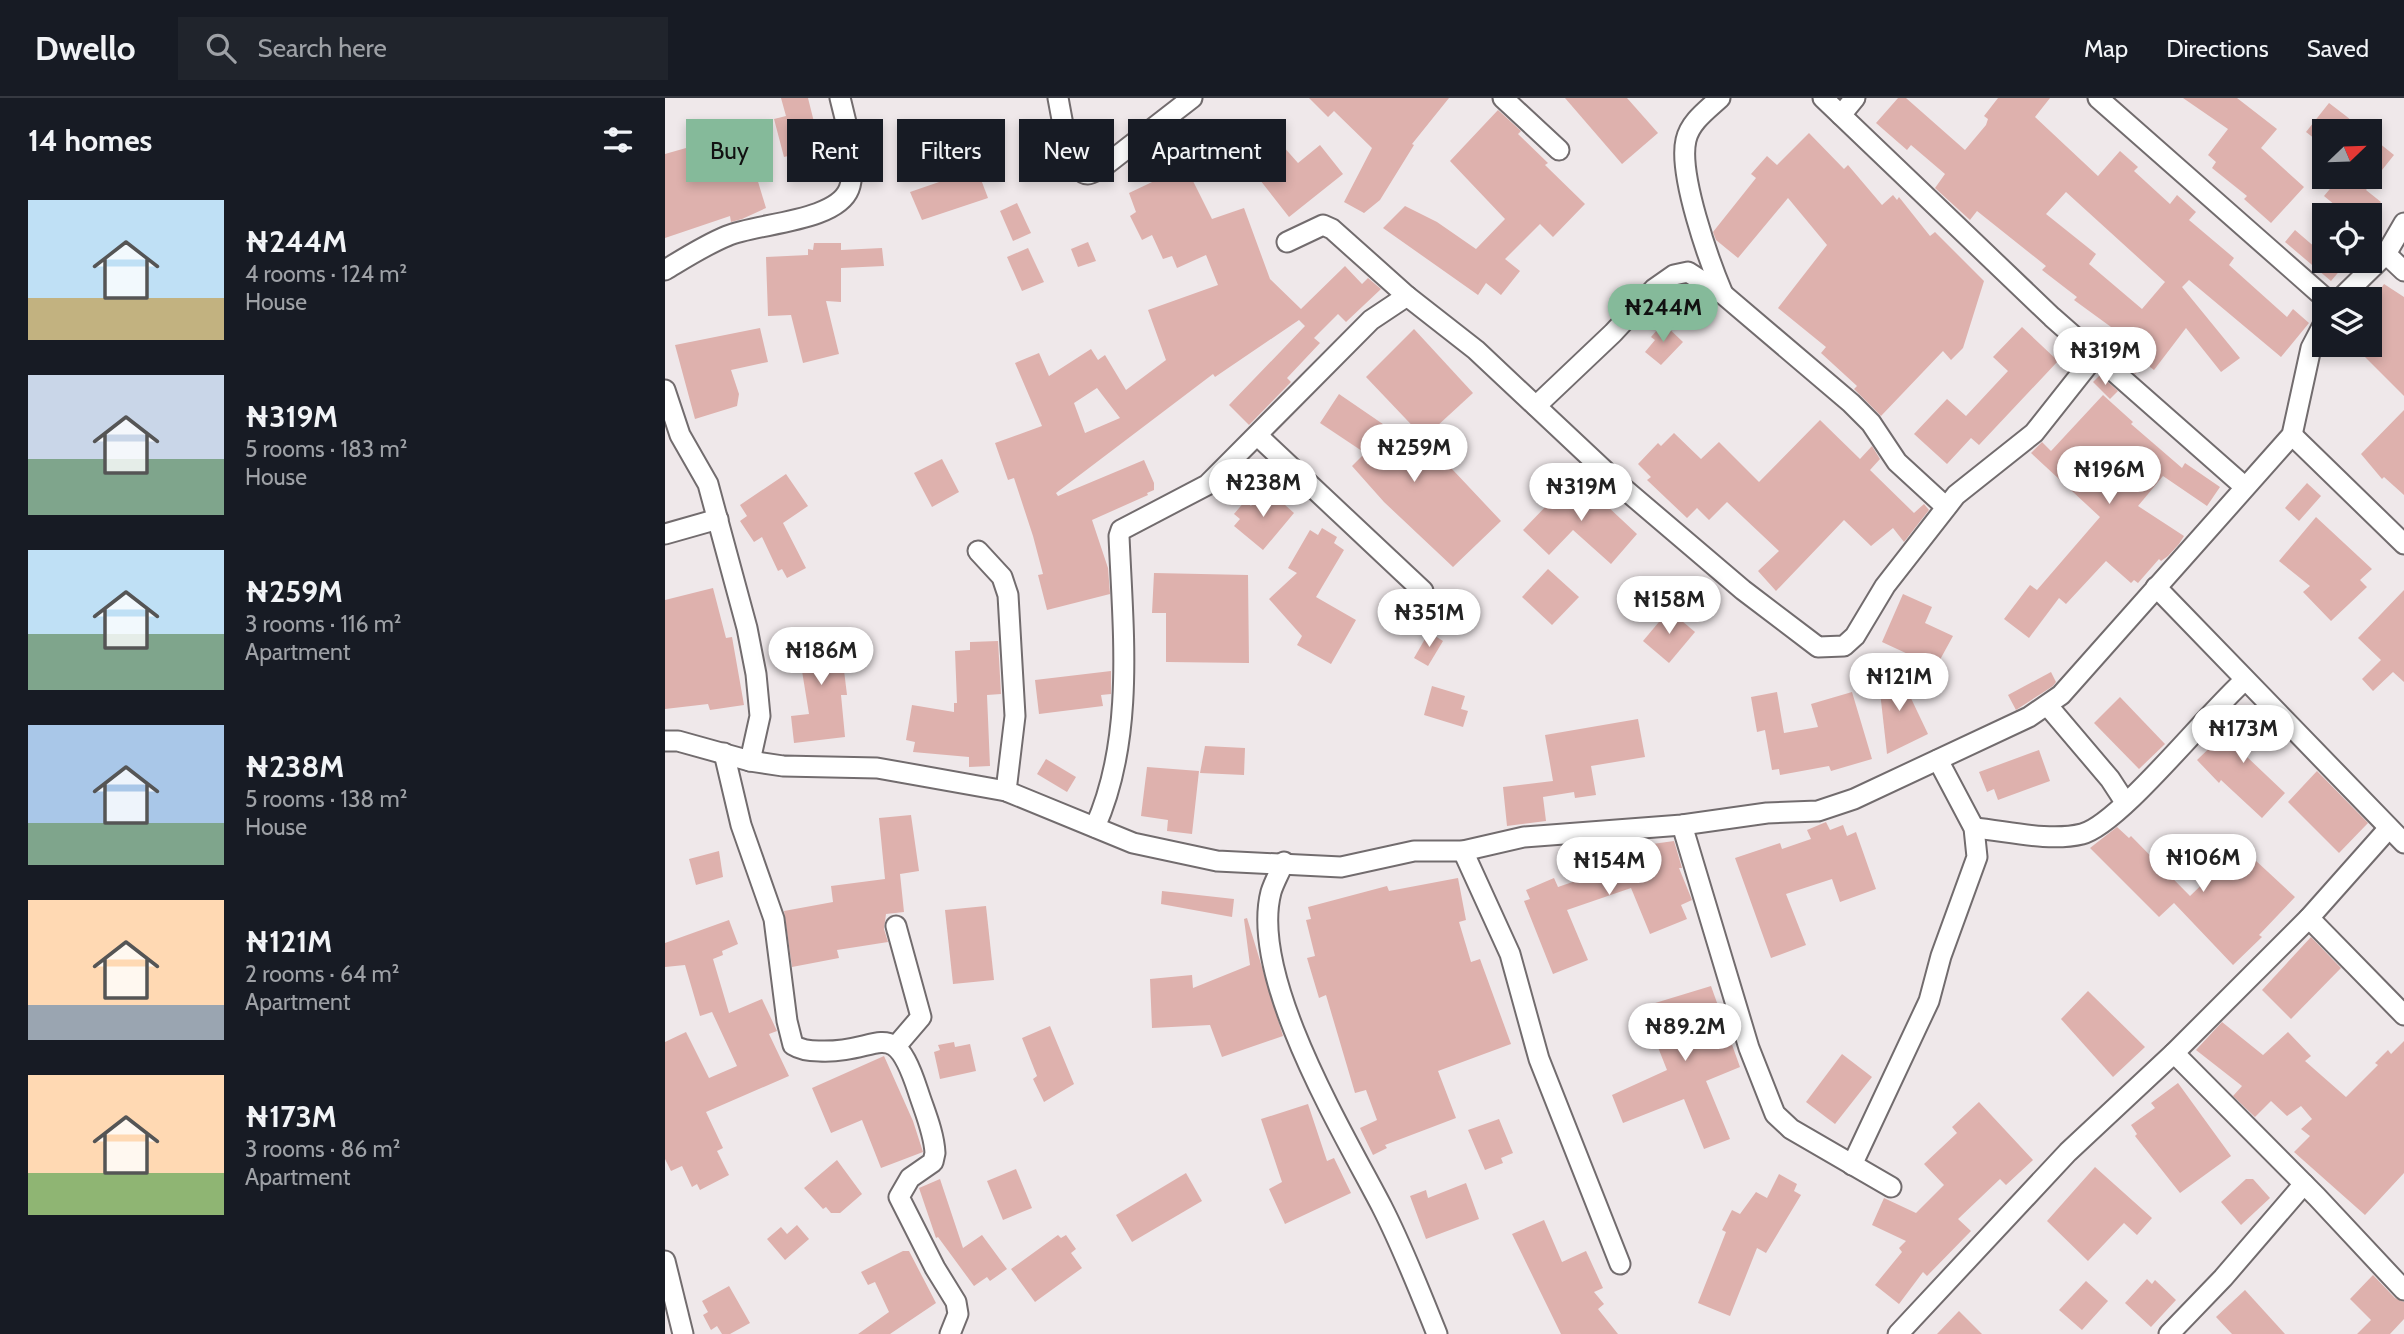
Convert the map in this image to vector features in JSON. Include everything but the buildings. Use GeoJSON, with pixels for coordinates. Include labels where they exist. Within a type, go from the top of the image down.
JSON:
{"type":"FeatureCollection","features":[{"type":"Feature","properties":{"kind":"street"},"geometry":{"type":"LineString","coordinates":[[665,270],[729,235],[824,211],[839,202],[849,191],[853,176],[840,98]]}},
{"type":"Feature","properties":{"kind":"street"},"geometry":{"type":"LineString","coordinates":[[1058,98],[1073,162],[1082,173],[1088,174],[1103,167],[1192,98]]}},
{"type":"Feature","properties":{"kind":"street"},"geometry":{"type":"LineString","coordinates":[[1503,98],[1559,150]]}},
{"type":"Feature","properties":{"kind":"street"},"geometry":{"type":"LineString","coordinates":[[1720,98],[1692,125],[1686,141],[1686,160],[1702,243],[1724,295]]}},
{"type":"Feature","properties":{"kind":"street"},"geometry":{"type":"LineString","coordinates":[[1823,98],[2095,356],[2245,487]]}},
{"type":"Feature","properties":{"kind":"street"},"geometry":{"type":"LineString","coordinates":[[1841,115],[1855,98]]}},
{"type":"Feature","properties":{"kind":"street"},"geometry":{"type":"LineString","coordinates":[[2108,101],[2313,287]]}},
{"type":"Feature","properties":{"kind":"street"},"geometry":{"type":"LineString","coordinates":[[2352,287],[2386,254],[2404,222]]}},
{"type":"Feature","properties":{"kind":"street"},"geometry":{"type":"LineString","coordinates":[[1287,242],[1323,225],[1332,229],[1407,296],[1476,350],[1622,487],[1742,590],[1818,647],[1844,646],[1855,636],[1885,586],[1956,495],[2033,433],[2095,356]]}},
{"type":"Feature","properties":{"kind":"street"},"geometry":{"type":"LineString","coordinates":[[2386,254],[2404,271]]}},
{"type":"Feature","properties":{"kind":"street"},"geometry":{"type":"LineString","coordinates":[[1536,407],[1666,279],[1688,272],[1724,295],[1851,403],[1871,423],[1897,462],[1946,507]]}},
{"type":"Feature","properties":{"kind":"street"},"geometry":{"type":"LineString","coordinates":[[1095,827],[1108,798],[1117,754],[1124,604],[1119,536],[1121,530],[1136,520],[1196,493],[1258,436],[1371,320],[1407,296]]}},
{"type":"Feature","properties":{"kind":"street"},"geometry":{"type":"LineString","coordinates":[[665,741],[678,741],[750,761],[783,766],[877,768],[1006,791],[1133,842],[1217,861],[1353,867],[1414,851],[1463,851],[1524,837],[1682,825],[1767,813],[1818,811],[1854,799],[1938,760],[2048,706],[2061,695],[2292,435],[2312,346]]}},
{"type":"Feature","properties":{"kind":"street"},"geometry":{"type":"LineString","coordinates":[[665,390],[680,435],[708,484],[757,674],[760,716],[750,761]]}},
{"type":"Feature","properties":{"kind":"street"},"geometry":{"type":"LineString","coordinates":[[2292,435],[2404,544]]}},
{"type":"Feature","properties":{"kind":"street"},"geometry":{"type":"LineString","coordinates":[[1258,436],[1423,591]]}},
{"type":"Feature","properties":{"kind":"street"},"geometry":{"type":"LineString","coordinates":[[665,534],[718,519]]}},
{"type":"Feature","properties":{"kind":"street"},"geometry":{"type":"LineString","coordinates":[[978,551],[1002,578],[1008,595],[1015,716],[1006,791]]}},
{"type":"Feature","properties":{"kind":"street"},"geometry":{"type":"LineString","coordinates":[[2156,587],[2404,844]]}},
{"type":"Feature","properties":{"kind":"street"},"geometry":{"type":"LineString","coordinates":[[1974,828],[2079,835],[2093,830],[2125,802],[2245,680]]}},
{"type":"Feature","properties":{"kind":"street"},"geometry":{"type":"LineString","coordinates":[[2048,706],[2110,779],[2125,802]]}},
{"type":"Feature","properties":{"kind":"street"},"geometry":{"type":"LineString","coordinates":[[724,753],[741,825],[774,919],[787,1021],[793,1045],[811,1051],[843,1052],[881,1042],[897,1045],[909,1064],[935,1153],[933,1162],[910,1178],[899,1197],[935,1268],[956,1302],[958,1314],[950,1334]]}},
{"type":"Feature","properties":{"kind":"street"},"geometry":{"type":"LineString","coordinates":[[1852,1165],[1929,1002],[1941,956],[1975,866],[1978,847],[1974,828],[1938,760]]}},
{"type":"Feature","properties":{"kind":"street"},"geometry":{"type":"LineString","coordinates":[[1682,825],[1766,1096],[1783,1124],[1891,1187]]}},
{"type":"Feature","properties":{"kind":"street"},"geometry":{"type":"LineString","coordinates":[[1898,1334],[2068,1152],[2174,1053],[2309,918],[2389,828]]}},
{"type":"Feature","properties":{"kind":"street"},"geometry":{"type":"LineString","coordinates":[[1463,851],[1510,954],[1539,1059],[1620,1264]]}},
{"type":"Feature","properties":{"kind":"street"},"geometry":{"type":"LineString","coordinates":[[1284,862],[1271,891],[1268,914],[1275,969],[1323,1097],[1383,1209],[1437,1334]]}},
{"type":"Feature","properties":{"kind":"street"},"geometry":{"type":"LineString","coordinates":[[2309,918],[2404,1015]]}},
{"type":"Feature","properties":{"kind":"street"},"geometry":{"type":"LineString","coordinates":[[896,926],[921,1017],[897,1045]]}},
{"type":"Feature","properties":{"kind":"street"},"geometry":{"type":"LineString","coordinates":[[2174,1053],[2404,1290]]}},
{"type":"Feature","properties":{"kind":"street"},"geometry":{"type":"LineString","coordinates":[[2169,1334],[2223,1278],[2304,1184]]}},
{"type":"Feature","properties":{"kind":"street"},"geometry":{"type":"LineString","coordinates":[[665,1261],[683,1334]]}}]}
